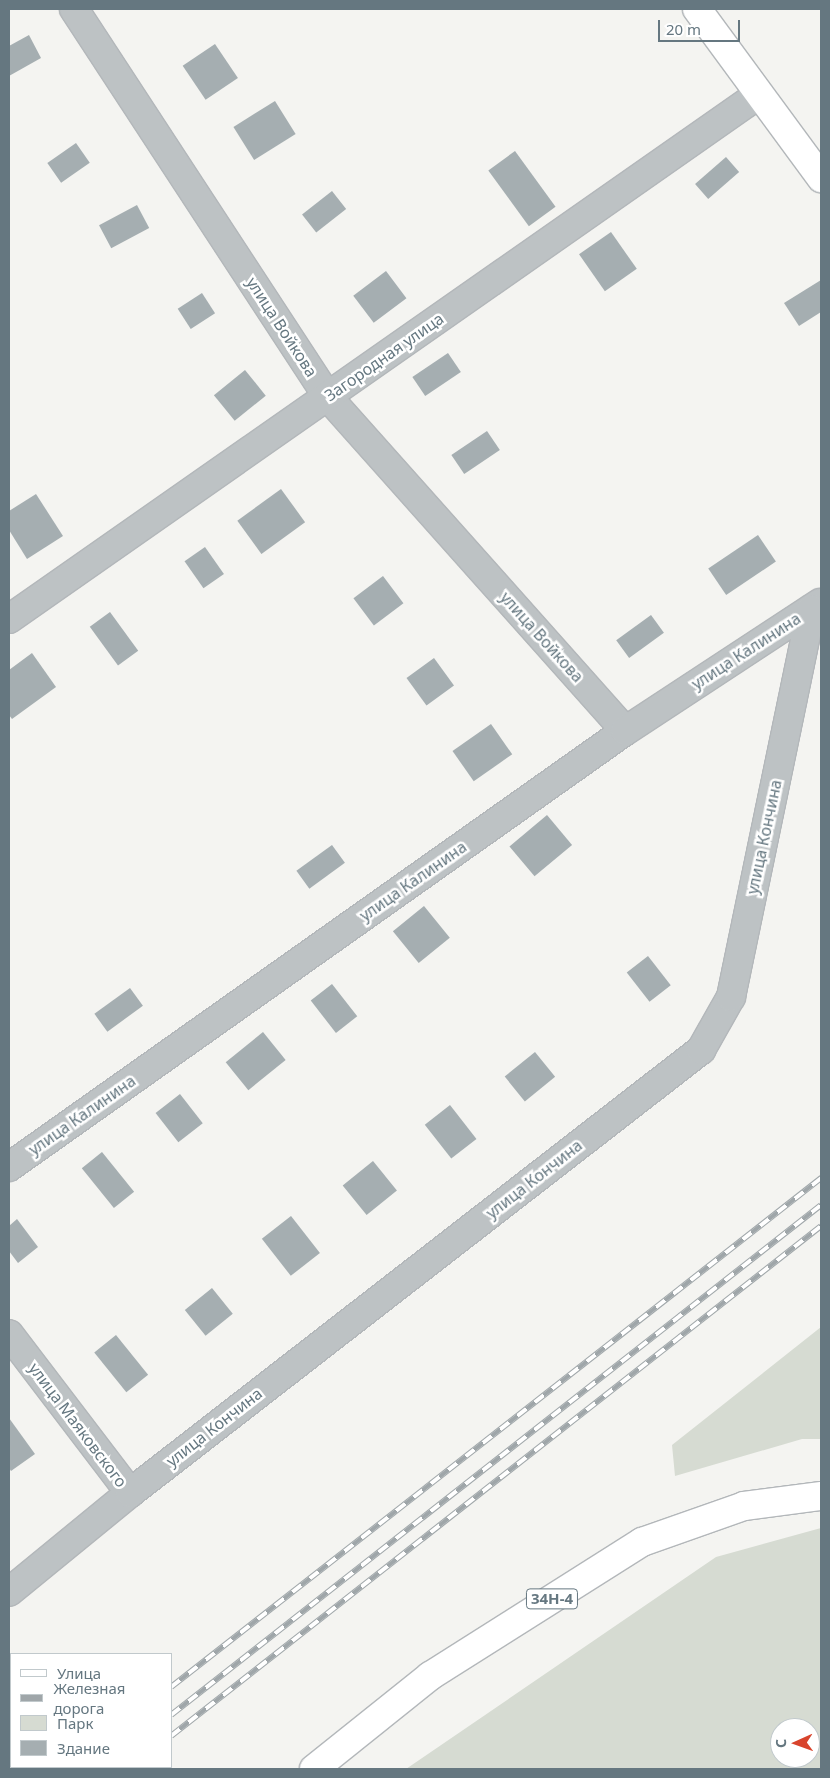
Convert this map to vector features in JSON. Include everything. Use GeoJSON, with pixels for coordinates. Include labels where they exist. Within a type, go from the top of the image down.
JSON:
{"type":"FeatureCollection","features":[{"type":"Feature","properties":{"kind":"main road"},"geometry":{"type":"LineString","coordinates":[[697,9],[758,95],[821,178]]}},
{"type":"Feature","properties":{"kind":"main road","name":"34Н-4"},"geometry":{"type":"LineString","coordinates":[[314,1769],[430,1676],[642,1542],[744,1506],[821,1496]]}},
{"type":"Feature","properties":{"kind":"street","name":"улица Войкова"},"geometry":{"type":"LineString","coordinates":[[74,9],[327,396],[625,730]]}},
{"type":"Feature","properties":{"kind":"street","name":"Загородная улица"},"geometry":{"type":"LineString","coordinates":[[9,619],[758,95]]}},
{"type":"Feature","properties":{"kind":"street","name":"улица Калинина"},"geometry":{"type":"LineString","coordinates":[[9,1167],[625,730],[816,606]]}},
{"type":"Feature","properties":{"kind":"street","name":"улица Кончина"},"geometry":{"type":"LineString","coordinates":[[9,1592],[130,1493],[701,1050],[731,997],[816,606]]}},
{"type":"Feature","properties":{"kind":"street","name":"улица Маяковского"},"geometry":{"type":"LineString","coordinates":[[9,1334],[130,1493]]}},
{"type":"Feature","properties":{"kind":"green space"},"geometry":{"type":"Polygon","coordinates":[[[821,1327],[821,1439],[802,1439],[675,1476],[672,1445],[821,1327]]]}},
{"type":"Feature","properties":{"kind":"green space"},"geometry":{"type":"Polygon","coordinates":[[[821,1528],[821,1769],[406,1769],[716,1557],[821,1528]]]}},
{"type":"Feature","properties":{"kind":"building"},"geometry":{"type":"Polygon","coordinates":[[[29,35],[41,58],[9,76],[9,46],[29,35]]]}},
{"type":"Feature","properties":{"kind":"building"},"geometry":{"type":"Polygon","coordinates":[[[215,44],[238,78],[206,100],[183,66],[215,44]]]}},
{"type":"Feature","properties":{"kind":"building"},"geometry":{"type":"Polygon","coordinates":[[[275,101],[296,134],[254,160],[233,127],[275,101]]]}},
{"type":"Feature","properties":{"kind":"building"},"geometry":{"type":"Polygon","coordinates":[[[76,143],[90,163],[61,183],[47,163],[76,143]]]}},
{"type":"Feature","properties":{"kind":"building"},"geometry":{"type":"Polygon","coordinates":[[[515,151],[556,207],[529,226],[488,170],[515,151]]]}},
{"type":"Feature","properties":{"kind":"building"},"geometry":{"type":"Polygon","coordinates":[[[726,157],[739,172],[708,199],[695,184],[726,157]]]}},
{"type":"Feature","properties":{"kind":"building"},"geometry":{"type":"Polygon","coordinates":[[[332,191],[346,209],[316,233],[302,214],[332,191]]]}},
{"type":"Feature","properties":{"kind":"building"},"geometry":{"type":"Polygon","coordinates":[[[137,205],[149,228],[111,248],[99,225],[137,205]]]}},
{"type":"Feature","properties":{"kind":"building"},"geometry":{"type":"Polygon","coordinates":[[[611,232],[637,269],[605,291],[579,254],[611,232]]]}},
{"type":"Feature","properties":{"kind":"building"},"geometry":{"type":"Polygon","coordinates":[[[386,271],[406,298],[374,323],[353,296],[386,271]]]}},
{"type":"Feature","properties":{"kind":"building"},"geometry":{"type":"Polygon","coordinates":[[[821,280],[821,312],[799,326],[784,303],[821,280]]]}},
{"type":"Feature","properties":{"kind":"building"},"geometry":{"type":"Polygon","coordinates":[[[202,293],[215,313],[191,329],[178,309],[202,293]]]}},
{"type":"Feature","properties":{"kind":"building"},"geometry":{"type":"Polygon","coordinates":[[[448,353],[461,372],[425,396],[412,377],[448,353]]]}},
{"type":"Feature","properties":{"kind":"building"},"geometry":{"type":"Polygon","coordinates":[[[245,370],[266,396],[235,421],[214,395],[245,370]]]}},
{"type":"Feature","properties":{"kind":"building"},"geometry":{"type":"Polygon","coordinates":[[[487,431],[500,450],[464,474],[451,455],[487,431]]]}},
{"type":"Feature","properties":{"kind":"building"},"geometry":{"type":"Polygon","coordinates":[[[281,489],[305,522],[261,554],[237,521],[281,489]]]}},
{"type":"Feature","properties":{"kind":"building"},"geometry":{"type":"Polygon","coordinates":[[[36,494],[63,536],[27,559],[9,530],[9,511],[36,494]]]}},
{"type":"Feature","properties":{"kind":"building"},"geometry":{"type":"Polygon","coordinates":[[[758,535],[776,562],[726,595],[708,569],[758,535]]]}},
{"type":"Feature","properties":{"kind":"building"},"geometry":{"type":"Polygon","coordinates":[[[205,547],[224,574],[203,588],[185,561],[205,547]]]}},
{"type":"Feature","properties":{"kind":"building"},"geometry":{"type":"Polygon","coordinates":[[[383,576],[403,603],[374,625],[353,598],[383,576]]]}},
{"type":"Feature","properties":{"kind":"building"},"geometry":{"type":"Polygon","coordinates":[[[110,612],[138,651],[118,666],[90,627],[110,612]]]}},
{"type":"Feature","properties":{"kind":"building"},"geometry":{"type":"Polygon","coordinates":[[[651,615],[664,633],[629,658],[616,640],[651,615]]]}},
{"type":"Feature","properties":{"kind":"building"},"geometry":{"type":"Polygon","coordinates":[[[32,653],[56,687],[12,719],[9,715],[9,670],[32,653]]]}},
{"type":"Feature","properties":{"kind":"building"},"geometry":{"type":"Polygon","coordinates":[[[434,658],[454,686],[426,705],[406,678],[434,658]]]}},
{"type":"Feature","properties":{"kind":"building"},"geometry":{"type":"Polygon","coordinates":[[[491,724],[512,754],[474,781],[452,751],[491,724]]]}},
{"type":"Feature","properties":{"kind":"building"},"geometry":{"type":"Polygon","coordinates":[[[547,815],[572,845],[535,876],[509,846],[547,815]]]}},
{"type":"Feature","properties":{"kind":"building"},"geometry":{"type":"Polygon","coordinates":[[[332,845],[345,863],[309,889],[296,871],[332,845]]]}},
{"type":"Feature","properties":{"kind":"building"},"geometry":{"type":"Polygon","coordinates":[[[424,906],[450,938],[419,963],[393,931],[424,906]]]}},
{"type":"Feature","properties":{"kind":"building"},"geometry":{"type":"Polygon","coordinates":[[[648,956],[671,985],[650,1002],[627,973],[648,956]]]}},
{"type":"Feature","properties":{"kind":"building"},"geometry":{"type":"Polygon","coordinates":[[[332,984],[357,1016],[336,1033],[311,1001],[332,984]]]}},
{"type":"Feature","properties":{"kind":"building"},"geometry":{"type":"Polygon","coordinates":[[[130,988],[143,1006],[107,1032],[94,1014],[130,988]]]}},
{"type":"Feature","properties":{"kind":"building"},"geometry":{"type":"Polygon","coordinates":[[[263,1032],[286,1060],[248,1090],[226,1062],[263,1032]]]}},
{"type":"Feature","properties":{"kind":"building"},"geometry":{"type":"Polygon","coordinates":[[[535,1052],[555,1077],[525,1101],[505,1077],[535,1052]]]}},
{"type":"Feature","properties":{"kind":"building"},"geometry":{"type":"Polygon","coordinates":[[[180,1094],[203,1123],[178,1142],[156,1113],[180,1094]]]}},
{"type":"Feature","properties":{"kind":"building"},"geometry":{"type":"Polygon","coordinates":[[[450,1105],[476,1139],[451,1159],[425,1125],[450,1105]]]}},
{"type":"Feature","properties":{"kind":"building"},"geometry":{"type":"Polygon","coordinates":[[[102,1152],[134,1192],[114,1208],[82,1168],[102,1152]]]}},
{"type":"Feature","properties":{"kind":"building"},"geometry":{"type":"Polygon","coordinates":[[[373,1161],[397,1191],[367,1215],[343,1186],[373,1161]]]}},
{"type":"Feature","properties":{"kind":"building"},"geometry":{"type":"Polygon","coordinates":[[[291,1216],[320,1253],[291,1276],[262,1239],[291,1216]]]}},
{"type":"Feature","properties":{"kind":"building"},"geometry":{"type":"Polygon","coordinates":[[[17,1219],[38,1247],[18,1263],[9,1251],[9,1226],[17,1219]]]}},
{"type":"Feature","properties":{"kind":"building"},"geometry":{"type":"Polygon","coordinates":[[[212,1288],[233,1314],[206,1336],[185,1310],[212,1288]]]}},
{"type":"Feature","properties":{"kind":"building"},"geometry":{"type":"Polygon","coordinates":[[[116,1335],[148,1375],[126,1392],[94,1353],[116,1335]]]}},
{"type":"Feature","properties":{"kind":"building"},"geometry":{"type":"Polygon","coordinates":[[[9,1418],[35,1454],[11,1471],[9,1468],[9,1418]]]}},
{"type":"Feature","properties":{"kind":"railway"},"geometry":{"type":"LineString","coordinates":[[172,1686],[821,1178]]}},
{"type":"Feature","properties":{"kind":"railway"},"geometry":{"type":"LineString","coordinates":[[172,1714],[821,1205]]}},
{"type":"Feature","properties":{"kind":"railway"},"geometry":{"type":"LineString","coordinates":[[172,1735],[821,1226]]}}]}
